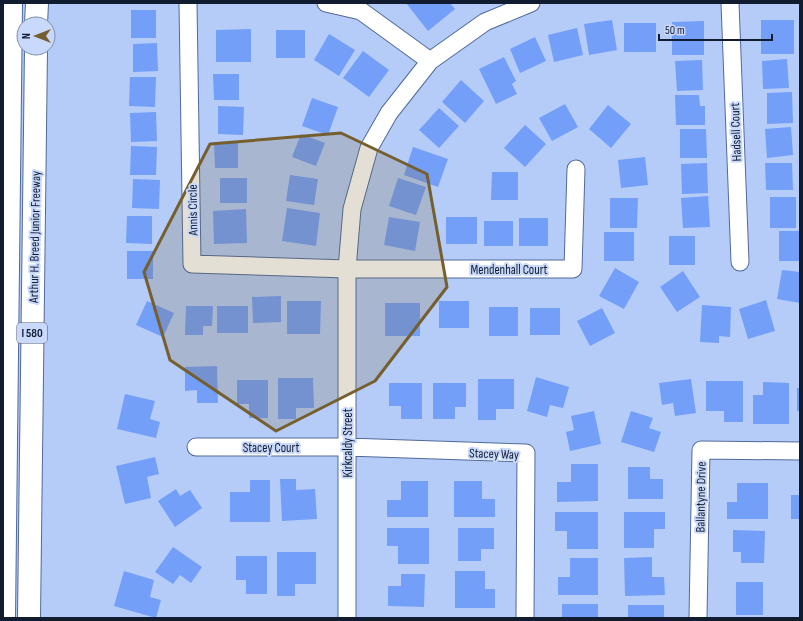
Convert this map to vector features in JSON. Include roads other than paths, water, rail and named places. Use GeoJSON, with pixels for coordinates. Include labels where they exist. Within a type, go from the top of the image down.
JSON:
{"type":"FeatureCollection","features":[{"type":"Feature","properties":{"kind":"highway","name":"I 580"},"geometry":{"type":"LineString","coordinates":[[4,618],[12,3]]}},
{"type":"Feature","properties":{"kind":"highway"},"geometry":{"type":"LineString","coordinates":[[36,3],[36,16]]}},
{"type":"Feature","properties":{"kind":"highway","name":"Arthur H. Breed Junior Freeway"},"geometry":{"type":"LineString","coordinates":[[29,618],[36,56]]}},
{"type":"Feature","properties":{"kind":"street","name":"Annis Circle"},"geometry":{"type":"LineString","coordinates":[[188,3],[192,264],[347,269]]}},
{"type":"Feature","properties":{"kind":"street"},"geometry":{"type":"LineString","coordinates":[[326,3],[361,11],[430,61]]}},
{"type":"Feature","properties":{"kind":"street","name":"Kirkcaldy Street"},"geometry":{"type":"LineString","coordinates":[[347,618],[347,269],[352,209],[369,148],[389,113],[430,61],[485,22],[531,3]]}},
{"type":"Feature","properties":{"kind":"street","name":"Hadsell Court"},"geometry":{"type":"LineString","coordinates":[[730,3],[740,262]]}},
{"type":"Feature","properties":{"kind":"street","name":"Mendenhall Court"},"geometry":{"type":"LineString","coordinates":[[347,269],[573,269],[576,169]]}},
{"type":"Feature","properties":{"kind":"street","name":"Stacey Court"},"geometry":{"type":"LineString","coordinates":[[196,447],[347,447]]}},
{"type":"Feature","properties":{"kind":"street","name":"Stacey Way"},"geometry":{"type":"LineString","coordinates":[[347,447],[526,454],[525,618]]}},
{"type":"Feature","properties":{"kind":"street","name":"Ballantyne Drive"},"geometry":{"type":"LineString","coordinates":[[698,618],[701,450],[800,451]]}}]}
